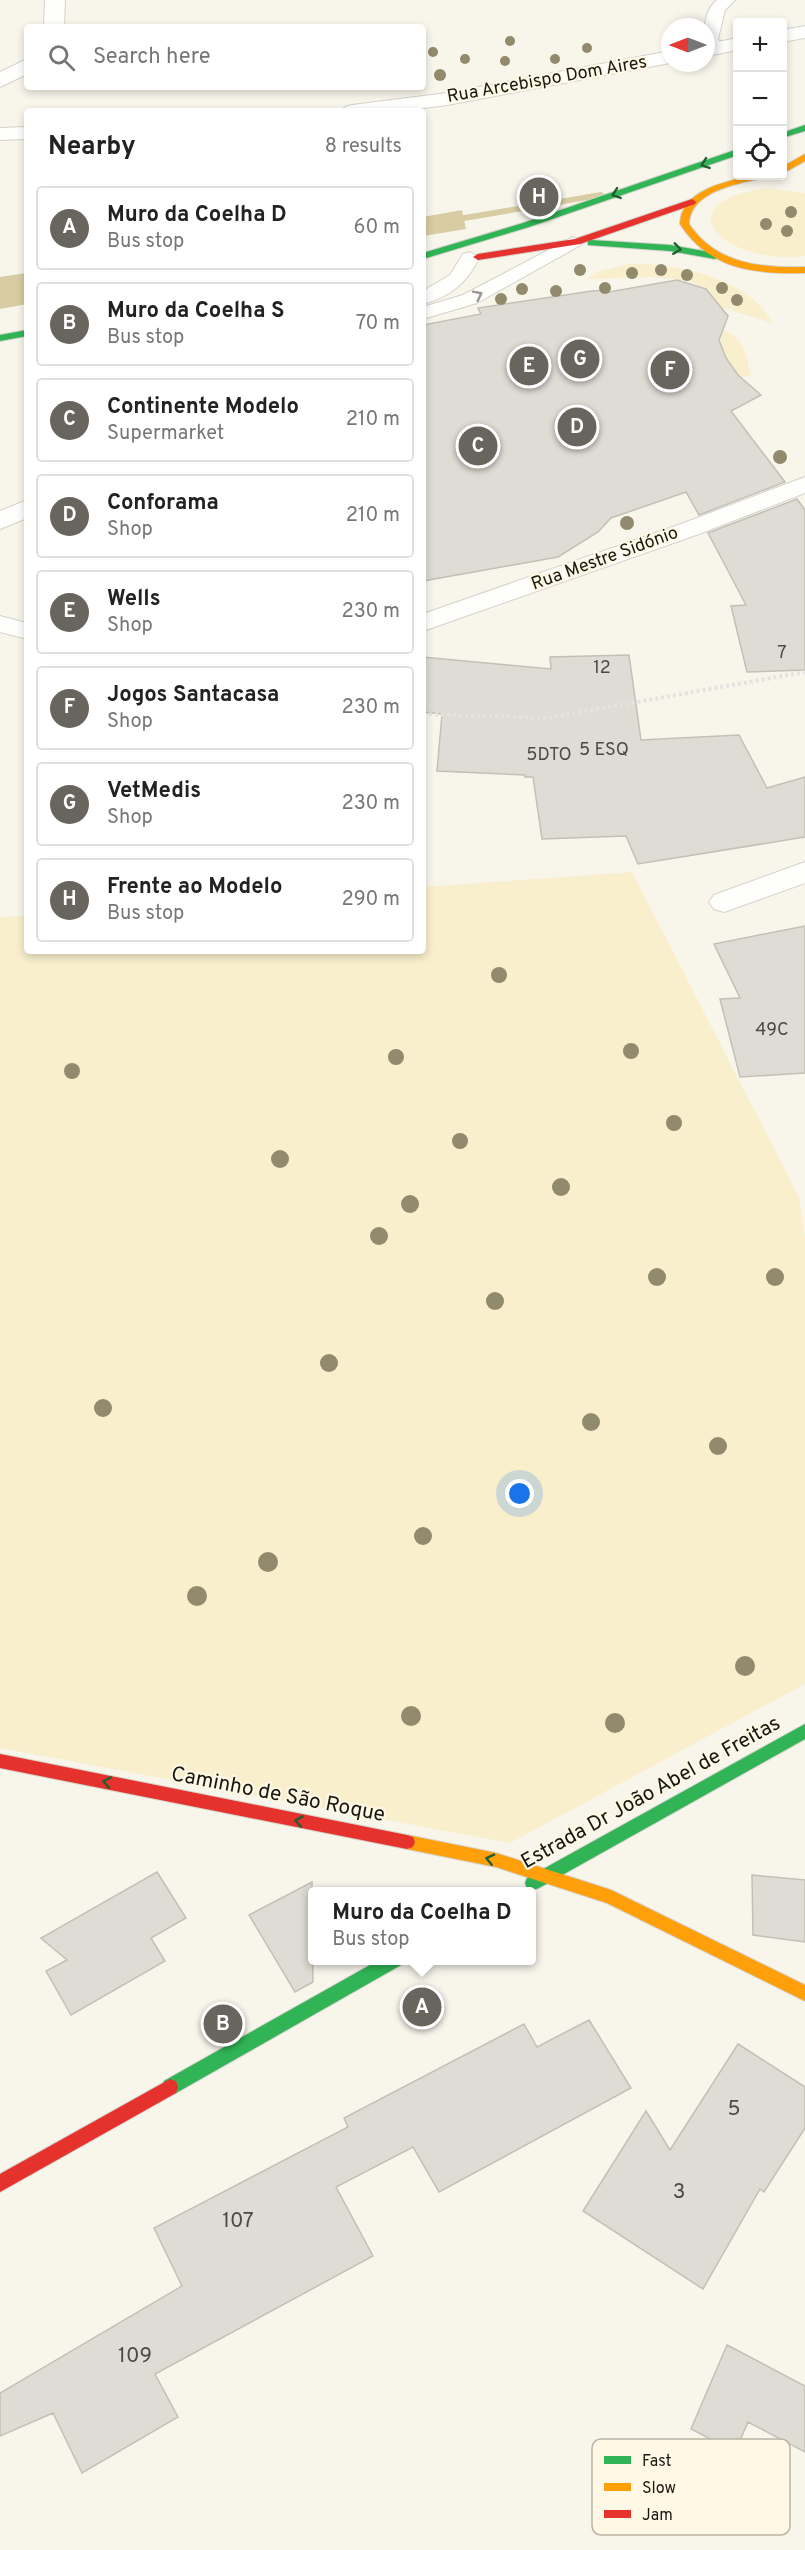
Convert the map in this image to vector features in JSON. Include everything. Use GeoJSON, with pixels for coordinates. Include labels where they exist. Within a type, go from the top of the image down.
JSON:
{"type":"FeatureCollection","features":[{"type":"Feature","properties":{"kind":"main road"},"geometry":{"type":"LineString","coordinates":[[787,135],[805,128]]}},
{"type":"Feature","properties":{"kind":"main road"},"geometry":{"type":"LineString","coordinates":[[426,255],[526,225],[733,154]]}},
{"type":"Feature","properties":{"kind":"main road"},"geometry":{"type":"LineString","coordinates":[[787,168],[805,157]]}},
{"type":"Feature","properties":{"kind":"main road"},"geometry":{"type":"LineString","coordinates":[[787,177],[797,178]]}},
{"type":"Feature","properties":{"kind":"main road"},"geometry":{"type":"LineString","coordinates":[[717,256],[692,236],[686,224],[686,213],[692,202],[705,190],[733,180]]}},
{"type":"Feature","properties":{"kind":"main road"},"geometry":{"type":"LineString","coordinates":[[426,265],[575,242],[692,202]]}},
{"type":"Feature","properties":{"kind":"main road"},"geometry":{"type":"LineString","coordinates":[[575,242],[670,248],[717,256],[762,269],[805,270]]}},
{"type":"Feature","properties":{"kind":"main road"},"geometry":{"type":"LineString","coordinates":[[0,338],[24,334]]}},
{"type":"Feature","properties":{"kind":"main road","name":"Estrada Dr João Abel de Freitas"},"geometry":{"type":"LineString","coordinates":[[527,1887],[805,1731]]}},
{"type":"Feature","properties":{"kind":"main road","name":"Caminho de São Roque"},"geometry":{"type":"LineString","coordinates":[[0,1761],[496,1860],[610,1897],[805,1994]]}},
{"type":"Feature","properties":{"kind":"main road"},"geometry":{"type":"LineString","coordinates":[[0,2183],[386,1965]]}},
{"type":"Feature","properties":{"kind":"street"},"geometry":{"type":"LineString","coordinates":[[54,24],[55,0]]}},
{"type":"Feature","properties":{"kind":"street"},"geometry":{"type":"LineString","coordinates":[[787,35],[805,32]]}},
{"type":"Feature","properties":{"kind":"street"},"geometry":{"type":"LineString","coordinates":[[715,48],[733,45]]}},
{"type":"Feature","properties":{"kind":"street","name":"Rua Arcebispo Dom Aires"},"geometry":{"type":"LineString","coordinates":[[376,108],[447,99],[661,59]]}},
{"type":"Feature","properties":{"kind":"street"},"geometry":{"type":"LineString","coordinates":[[0,81],[24,67]]}},
{"type":"Feature","properties":{"kind":"street"},"geometry":{"type":"LineString","coordinates":[[0,134],[24,133]]}},
{"type":"Feature","properties":{"kind":"street","name":"Rua Mestre Sidónio"},"geometry":{"type":"LineString","coordinates":[[426,622],[679,533],[799,484],[805,465]]}},
{"type":"Feature","properties":{"kind":"street"},"geometry":{"type":"LineString","coordinates":[[0,521],[24,509]]}},
{"type":"Feature","properties":{"kind":"street"},"geometry":{"type":"LineString","coordinates":[[0,624],[24,630]]}},
{"type":"Feature","properties":{"kind":"street"},"geometry":{"type":"LineString","coordinates":[[724,902],[805,872]]}},
{"type":"Feature","properties":{"kind":"lane"},"geometry":{"type":"LineString","coordinates":[[715,18],[717,8],[727,0]]}},
{"type":"Feature","properties":{"kind":"lane"},"geometry":{"type":"LineString","coordinates":[[426,312],[470,299],[575,242]]}},
{"type":"Feature","properties":{"kind":"lane"},"geometry":{"type":"LineString","coordinates":[[426,297],[443,291],[460,279],[470,258]]}},
{"type":"Feature","properties":{"kind":"path"},"geometry":{"type":"LineString","coordinates":[[426,714],[547,718],[805,672]]}},
{"type":"Feature","properties":{"kind":"shaded area"},"geometry":{"type":"Polygon","coordinates":[[[765,188],[805,193],[805,256],[778,257],[753,252],[732,244],[717,232],[711,220],[715,207],[733,196],[765,188]]]}},
{"type":"Feature","properties":{"kind":"shaded area"},"geometry":{"type":"Polygon","coordinates":[[[462,210],[466,229],[426,236],[426,216],[462,210]]]}},
{"type":"Feature","properties":{"kind":"shaded area"},"geometry":{"type":"Polygon","coordinates":[[[628,264],[666,266],[687,270],[729,284],[762,307],[772,323],[732,311],[734,307],[728,310],[715,306],[711,293],[686,281],[652,277],[587,279],[597,272],[628,264]]]}},
{"type":"Feature","properties":{"kind":"shaded area"},"geometry":{"type":"Polygon","coordinates":[[[24,273],[24,305],[0,309],[0,277],[24,273]]]}},
{"type":"Feature","properties":{"kind":"shaded area"},"geometry":{"type":"Polygon","coordinates":[[[722,330],[736,337],[740,342],[746,354],[751,376],[739,377],[731,366],[721,343],[722,330]]]}},
{"type":"Feature","properties":{"kind":"shaded area"},"geometry":{"type":"Polygon","coordinates":[[[632,872],[799,1197],[805,1238],[805,1684],[510,1843],[0,1748],[0,917],[24,916],[24,954],[426,954],[426,887],[632,872]]]}},
{"type":"Feature","properties":{"kind":"building"},"geometry":{"type":"Polygon","coordinates":[[[677,280],[706,289],[728,316],[719,340],[726,358],[738,375],[761,395],[731,411],[785,482],[699,515],[686,492],[611,518],[598,532],[558,557],[426,580],[426,324],[481,314],[478,308],[592,291],[607,290],[609,292],[677,280]]]}},
{"type":"Feature","properties":{"kind":"building"},"geometry":{"type":"Polygon","coordinates":[[[797,499],[805,510],[805,670],[747,672],[731,606],[746,605],[708,533],[797,499]]]}},
{"type":"Feature","properties":{"kind":"building"},"geometry":{"type":"Polygon","coordinates":[[[629,655],[641,740],[739,735],[767,788],[805,777],[805,837],[638,864],[626,836],[542,839],[533,777],[437,771],[442,714],[426,712],[426,657],[551,669],[550,657],[629,655]]]}},
{"type":"Feature","properties":{"kind":"building"},"geometry":{"type":"Polygon","coordinates":[[[805,926],[805,1073],[740,1077],[720,999],[740,998],[714,944],[805,926]]]}},
{"type":"Feature","properties":{"kind":"building"},"geometry":{"type":"Polygon","coordinates":[[[157,1872],[186,1918],[151,1938],[165,1961],[71,2015],[46,1971],[67,1960],[41,1938],[157,1872]]]}},
{"type":"Feature","properties":{"kind":"building"},"geometry":{"type":"Polygon","coordinates":[[[752,1875],[805,1880],[805,1942],[753,1935],[752,1875]]]}},
{"type":"Feature","properties":{"kind":"building"},"geometry":{"type":"Polygon","coordinates":[[[312,1882],[312,1887],[308,1887],[308,1965],[313,1965],[313,1982],[295,1992],[249,1915],[312,1882]]]}},
{"type":"Feature","properties":{"kind":"building"},"geometry":{"type":"Polygon","coordinates":[[[589,2020],[631,2088],[439,2192],[413,2147],[336,2187],[373,2256],[155,2374],[178,2417],[82,2473],[53,2413],[0,2436],[0,2393],[182,2286],[154,2228],[348,2127],[344,2118],[524,2024],[537,2047],[589,2020]]]}},
{"type":"Feature","properties":{"kind":"building"},"geometry":{"type":"Polygon","coordinates":[[[738,2044],[805,2087],[805,2128],[764,2192],[760,2189],[703,2289],[583,2211],[646,2111],[670,2150],[738,2044]]]}},
{"type":"Feature","properties":{"kind":"building"},"geometry":{"type":"Polygon","coordinates":[[[727,2345],[805,2386],[805,2452],[790,2444],[790,2439],[780,2439],[748,2422],[741,2439],[710,2439],[691,2429],[727,2345]]]}},
{"type":"Feature","properties":{"kind":"waterway"},"geometry":{"type":"LineString","coordinates":[[426,224],[601,195]]}},
{"type":"Feature","properties":{"kind":"traffic: fast"},"geometry":{"type":"LineString","coordinates":[[787,134],[805,128]]}},
{"type":"Feature","properties":{"kind":"traffic: fast"},"geometry":{"type":"LineString","coordinates":[[426,255],[526,225],[733,154]]}},
{"type":"Feature","properties":{"kind":"traffic: fast"},"geometry":{"type":"LineString","coordinates":[[591,243],[670,248],[715,256]]}},
{"type":"Feature","properties":{"kind":"traffic: fast"},"geometry":{"type":"LineString","coordinates":[[0,338],[24,334]]}},
{"type":"Feature","properties":{"kind":"traffic: fast"},"geometry":{"type":"LineString","coordinates":[[533,1883],[805,1731]]}},
{"type":"Feature","properties":{"kind":"traffic: fast"},"geometry":{"type":"LineString","coordinates":[[170,2087],[386,1965]]}},
{"type":"Feature","properties":{"kind":"traffic: slow"},"geometry":{"type":"LineString","coordinates":[[787,168],[805,157]]}},
{"type":"Feature","properties":{"kind":"traffic: slow"},"geometry":{"type":"LineString","coordinates":[[744,180],[720,187],[692,202],[685,212],[684,224],[701,245],[727,261],[766,269],[805,270]]}},
{"type":"Feature","properties":{"kind":"traffic: slow"},"geometry":{"type":"LineString","coordinates":[[407,1842],[496,1860],[611,1897],[805,1993]]}},
{"type":"Feature","properties":{"kind":"traffic: jam"},"geometry":{"type":"LineString","coordinates":[[478,257],[577,242],[692,202]]}},
{"type":"Feature","properties":{"kind":"traffic: jam"},"geometry":{"type":"LineString","coordinates":[[0,1761],[407,1842]]}},
{"type":"Feature","properties":{"kind":"traffic: jam"},"geometry":{"type":"LineString","coordinates":[[0,2183],[170,2087]]}},
{"type":"Feature","properties":{"kind":"place","name":"Frente ao Modelo"},"geometry":{"type":"Point","coordinates":[539,197]}},
{"type":"Feature","properties":{"kind":"place","name":"VetMedis"},"geometry":{"type":"Point","coordinates":[580,359]}},
{"type":"Feature","properties":{"kind":"place","name":"Wells"},"geometry":{"type":"Point","coordinates":[529,366]}},
{"type":"Feature","properties":{"kind":"place","name":"Jogos Santacasa"},"geometry":{"type":"Point","coordinates":[670,370]}},
{"type":"Feature","properties":{"kind":"place","name":"Conforama"},"geometry":{"type":"Point","coordinates":[577,427]}},
{"type":"Feature","properties":{"kind":"place","name":"Continente Modelo"},"geometry":{"type":"Point","coordinates":[478,446]}},
{"type":"Feature","properties":{"kind":"place","name":"Muro da Coelha D"},"geometry":{"type":"Point","coordinates":[422,2007]}},
{"type":"Feature","properties":{"kind":"place","name":"Muro da Coelha S"},"geometry":{"type":"Point","coordinates":[223,2024]}}]}
